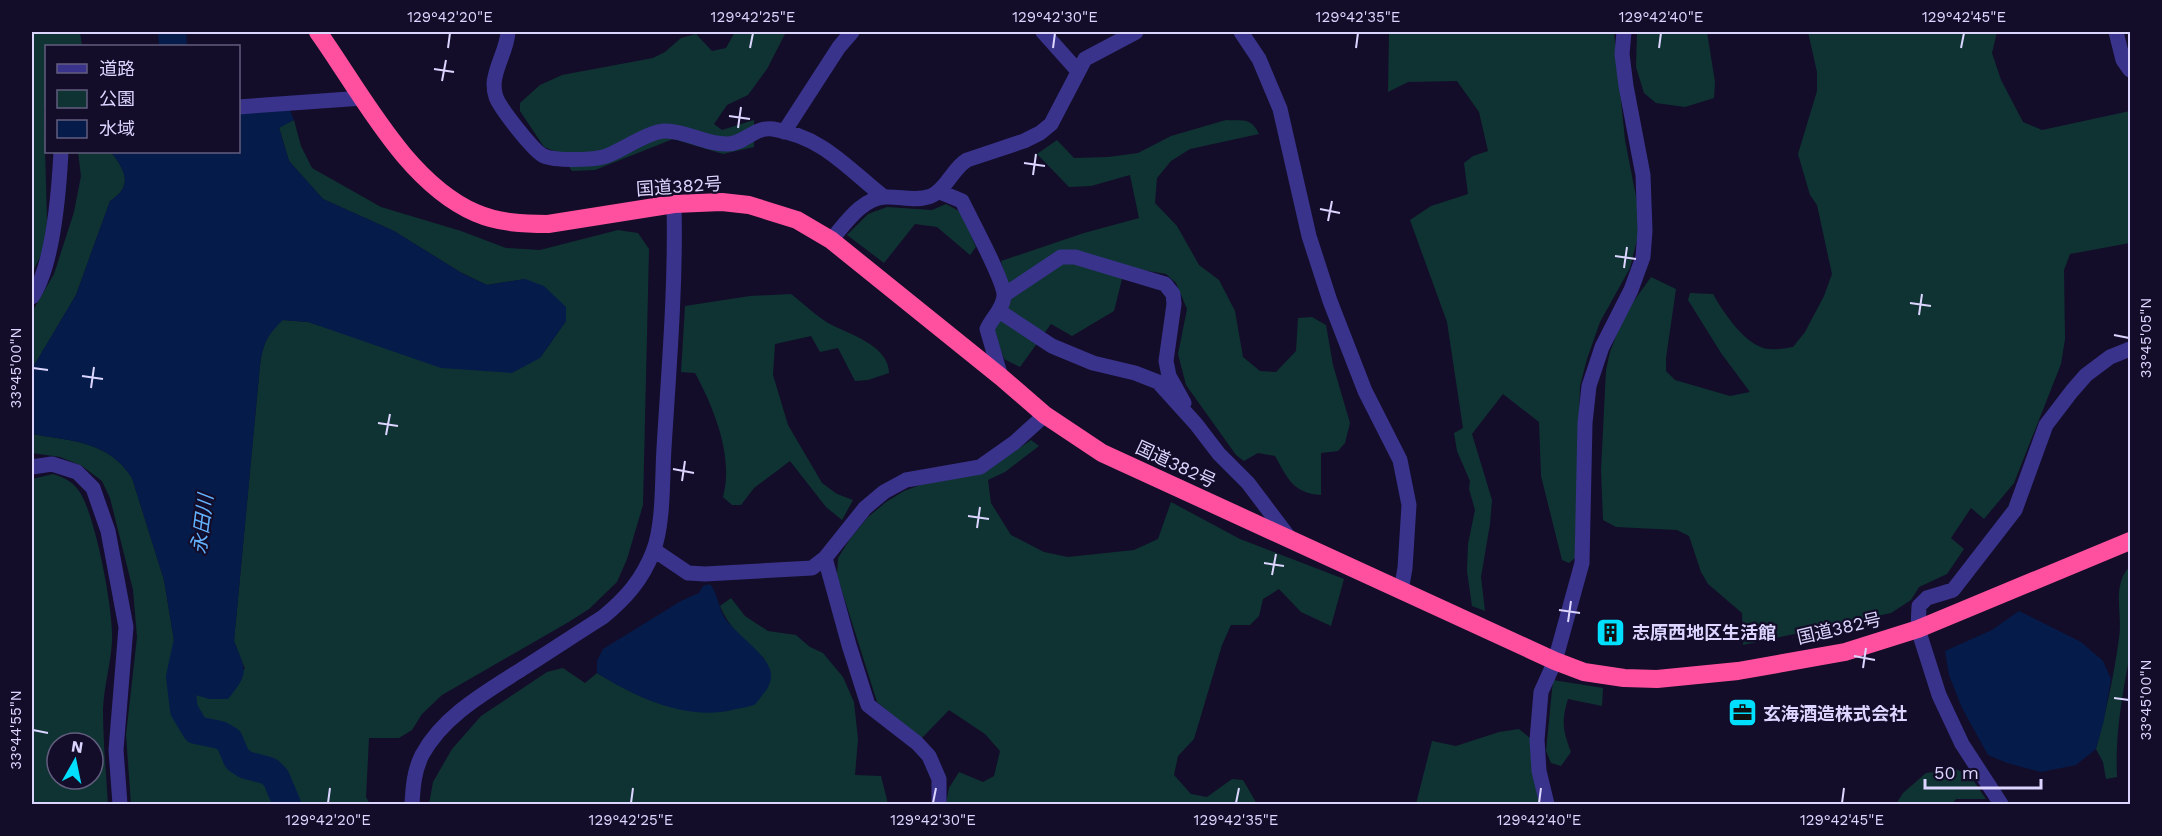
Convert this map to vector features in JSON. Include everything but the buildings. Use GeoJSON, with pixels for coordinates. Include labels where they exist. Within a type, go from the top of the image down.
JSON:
{"type":"FeatureCollection","features":[{"type":"Feature","properties":{"kind":"highway","name":"国道382号"},"geometry":{"type":"LineString","coordinates":[[318,32],[398,148],[426,180],[445,195],[478,214],[503,222],[548,224],[674,204],[722,202],[749,205],[797,220],[831,240],[1045,415],[1102,453],[1555,662],[1584,672],[1624,678],[1657,679],[1709,675],[1845,652],[1918,629],[2130,541]]}},
{"type":"Feature","properties":{"kind":"street"},"geometry":{"type":"LineString","coordinates":[[508,32],[494,84],[496,98],[534,151],[546,158],[604,157],[628,144],[664,131],[706,142],[730,145],[758,129],[771,128],[811,139],[840,159],[884,197]]}},
{"type":"Feature","properties":{"kind":"street"},"geometry":{"type":"LineString","coordinates":[[784,132],[839,47],[852,32]]}},
{"type":"Feature","properties":{"kind":"street"},"geometry":{"type":"LineString","coordinates":[[1043,32],[1077,70]]}},
{"type":"Feature","properties":{"kind":"street"},"geometry":{"type":"LineString","coordinates":[[831,240],[855,213],[870,202],[884,197],[914,199],[929,197],[940,192],[958,165],[1040,133],[1051,124],[1084,59],[1136,32]]}},
{"type":"Feature","properties":{"kind":"street"},"geometry":{"type":"LineString","coordinates":[[1241,32],[1259,58],[1280,109],[1309,236],[1330,301],[1365,391],[1400,460],[1409,505],[1405,568],[1401,591]]}},
{"type":"Feature","properties":{"kind":"street"},"geometry":{"type":"LineString","coordinates":[[1547,804],[1539,771],[1537,740],[1542,692],[1555,662],[1582,563],[1585,423],[1589,386],[1602,347],[1631,290],[1643,257],[1646,231],[1643,175],[1622,54],[1624,32]]}},
{"type":"Feature","properties":{"kind":"street"},"geometry":{"type":"LineString","coordinates":[[2116,32],[2123,60],[2130,70]]}},
{"type":"Feature","properties":{"kind":"street"},"geometry":{"type":"LineString","coordinates":[[240,107],[363,98]]}},
{"type":"Feature","properties":{"kind":"street"},"geometry":{"type":"LineString","coordinates":[[32,297],[40,283],[52,233],[58,200],[61,153]]}},
{"type":"Feature","properties":{"kind":"street"},"geometry":{"type":"LineString","coordinates":[[940,192],[962,201],[999,279],[1004,295],[999,311],[987,329],[1001,377]]}},
{"type":"Feature","properties":{"kind":"street"},"geometry":{"type":"LineString","coordinates":[[412,804],[414,780],[420,760],[448,722],[483,694],[603,617],[633,590],[644,573],[654,550],[661,505],[675,240],[674,204]]}},
{"type":"Feature","properties":{"kind":"street"},"geometry":{"type":"LineString","coordinates":[[1004,295],[1061,257],[1075,257],[1165,284],[1173,294],[1166,361],[1168,376],[1196,424]]}},
{"type":"Feature","properties":{"kind":"street"},"geometry":{"type":"LineString","coordinates":[[999,311],[1052,346],[1092,363],[1135,373],[1158,382],[1196,424],[1219,454],[1248,483],[1291,540]]}},
{"type":"Feature","properties":{"kind":"street"},"geometry":{"type":"LineString","coordinates":[[2001,804],[1958,734],[1939,695],[1918,629],[1919,606],[1927,598],[1953,590],[2015,510],[2046,425],[2085,375],[2110,357],[2130,349]]}},
{"type":"Feature","properties":{"kind":"street"},"geometry":{"type":"LineString","coordinates":[[654,550],[688,573],[705,574],[812,567],[825,558],[865,508],[884,492],[906,480],[980,466],[1014,443],[1045,415]]}},
{"type":"Feature","properties":{"kind":"street"},"geometry":{"type":"LineString","coordinates":[[32,467],[52,464],[78,472],[93,488],[108,531],[126,627],[116,750],[120,804]]}},
{"type":"Feature","properties":{"kind":"street"},"geometry":{"type":"LineString","coordinates":[[825,558],[868,705],[917,743],[929,756],[939,779],[939,804]]}},
{"type":"Feature","properties":{"kind":"green space"},"geometry":{"type":"Polygon","coordinates":[[[32,32],[80,32],[82,45],[45,45],[47,222],[43,251],[32,273],[32,32]]]}},
{"type":"Feature","properties":{"kind":"green space"},"geometry":{"type":"Polygon","coordinates":[[[735,32],[786,32],[767,69],[748,95],[727,105],[714,124],[722,130],[754,120],[754,147],[723,154],[673,139],[595,170],[572,171],[559,153],[544,147],[520,111],[520,103],[540,85],[562,75],[653,58],[665,52],[681,38],[696,34],[712,51],[726,48],[735,32]]]}},
{"type":"Feature","properties":{"kind":"green space"},"geometry":{"type":"Polygon","coordinates":[[[1389,32],[1614,32],[1625,140],[1638,207],[1638,236],[1630,268],[1600,322],[1580,386],[1575,558],[1569,563],[1562,560],[1541,476],[1539,422],[1503,394],[1472,434],[1492,500],[1481,577],[1485,611],[1472,606],[1467,571],[1468,544],[1475,510],[1469,489],[1470,481],[1457,451],[1454,433],[1463,428],[1447,322],[1410,220],[1431,206],[1468,194],[1464,163],[1473,156],[1488,151],[1479,112],[1457,81],[1408,82],[1388,92],[1389,32]]]}},
{"type":"Feature","properties":{"kind":"green space"},"geometry":{"type":"Polygon","coordinates":[[[1637,32],[1707,32],[1715,82],[1714,98],[1685,107],[1656,103],[1644,93],[1636,67],[1637,32]]]}},
{"type":"Feature","properties":{"kind":"green space"},"geometry":{"type":"Polygon","coordinates":[[[1808,32],[1997,32],[1992,53],[2001,80],[2023,122],[2042,130],[2130,111],[2130,243],[2070,254],[2064,270],[2065,339],[2061,364],[2014,483],[1984,519],[1971,508],[1951,538],[1964,549],[1947,574],[1919,587],[1911,600],[1891,613],[1743,645],[1742,613],[1708,584],[1701,572],[1689,536],[1677,530],[1616,527],[1603,520],[1601,470],[1606,370],[1624,315],[1651,277],[1676,289],[1666,358],[1666,371],[1675,380],[1730,396],[1750,392],[1721,353],[1688,300],[1690,293],[1713,294],[1736,328],[1752,343],[1761,347],[1775,349],[1793,347],[1805,332],[1824,296],[1832,274],[1817,205],[1810,195],[1798,154],[1817,91],[1817,72],[1808,32]]]}},
{"type":"Feature","properties":{"kind":"green space"},"geometry":{"type":"Polygon","coordinates":[[[294,120],[301,146],[312,168],[381,207],[461,231],[506,248],[540,250],[618,230],[638,233],[649,249],[643,505],[627,559],[617,582],[589,609],[442,695],[422,714],[412,730],[399,738],[369,738],[366,797],[370,804],[131,804],[126,735],[137,637],[133,590],[110,498],[102,481],[82,466],[60,457],[32,453],[32,434],[75,441],[101,450],[123,466],[132,478],[164,580],[180,677],[245,669],[234,641],[260,365],[266,340],[277,325],[282,320],[308,322],[354,336],[540,358],[566,321],[525,279],[487,285],[460,272],[394,231],[323,199],[289,161],[279,127],[294,120]]]}},
{"type":"Feature","properties":{"kind":"green space"},"geometry":{"type":"Polygon","coordinates":[[[1226,120],[1250,122],[1259,134],[1190,149],[1171,161],[1157,178],[1155,203],[1177,226],[1199,265],[1219,280],[1235,311],[1243,357],[1260,371],[1276,372],[1296,351],[1298,318],[1312,317],[1326,325],[1333,365],[1350,423],[1345,443],[1338,451],[1321,453],[1321,495],[1304,491],[1292,483],[1275,456],[1258,453],[1244,461],[1236,455],[1186,385],[1178,354],[1187,309],[1176,283],[1166,274],[1125,267],[1114,311],[1072,336],[1051,324],[1020,367],[1004,359],[992,326],[1011,297],[1001,261],[1084,233],[1139,218],[1130,175],[1091,186],[1069,187],[1037,154],[1057,140],[1074,158],[1138,153],[1171,136],[1226,120]]]}},
{"type":"Feature","properties":{"kind":"green space"},"geometry":{"type":"Polygon","coordinates":[[[78,153],[112,153],[123,171],[125,184],[118,195],[110,201],[76,295],[32,369],[32,312],[54,274],[74,212],[81,176],[78,153]]]}},
{"type":"Feature","properties":{"kind":"green space"},"geometry":{"type":"Polygon","coordinates":[[[946,204],[961,212],[976,247],[970,255],[937,227],[915,224],[884,263],[847,235],[868,214],[887,207],[932,210],[946,204]]]}},
{"type":"Feature","properties":{"kind":"green space"},"geometry":{"type":"Polygon","coordinates":[[[791,294],[828,323],[875,348],[887,363],[889,373],[868,380],[855,381],[838,348],[820,352],[811,336],[775,344],[773,375],[788,425],[822,483],[837,494],[853,500],[842,520],[826,507],[790,461],[754,488],[741,505],[732,505],[723,497],[726,466],[715,417],[695,373],[681,372],[685,306],[750,296],[791,294]]]}},
{"type":"Feature","properties":{"kind":"green space"},"geometry":{"type":"Polygon","coordinates":[[[1031,440],[1039,446],[1005,472],[988,480],[991,503],[1011,535],[1044,552],[1068,557],[1134,550],[1158,539],[1171,502],[1240,539],[1344,579],[1331,626],[1301,612],[1279,589],[1263,599],[1259,616],[1250,625],[1231,625],[1222,645],[1194,739],[1178,756],[1174,775],[1191,794],[1207,797],[1232,779],[1243,780],[1257,804],[946,804],[949,788],[959,772],[983,782],[994,776],[1000,751],[985,734],[949,710],[921,739],[877,702],[837,575],[838,558],[867,518],[886,502],[904,491],[933,480],[989,469],[1031,440]]]}},
{"type":"Feature","properties":{"kind":"green space"},"geometry":{"type":"Polygon","coordinates":[[[53,474],[73,485],[85,503],[97,540],[107,587],[112,641],[103,709],[104,731],[45,731],[45,791],[105,791],[105,760],[108,804],[32,804],[32,479],[53,474]]]}},
{"type":"Feature","properties":{"kind":"green space"},"geometry":{"type":"Polygon","coordinates":[[[2130,566],[2130,664],[2128,664],[2119,720],[2117,777],[2106,779],[2103,762],[2096,749],[2117,652],[2120,629],[2119,591],[2124,574],[2130,566]]]}},
{"type":"Feature","properties":{"kind":"green space"},"geometry":{"type":"Polygon","coordinates":[[[731,598],[745,616],[768,631],[796,635],[810,647],[823,653],[843,677],[854,702],[858,739],[855,775],[881,776],[888,804],[429,804],[433,782],[452,749],[481,716],[547,672],[563,668],[585,683],[597,673],[644,698],[676,708],[710,712],[728,711],[764,658],[739,634],[724,614],[720,606],[731,598]]]}},
{"type":"Feature","properties":{"kind":"green space"},"geometry":{"type":"Polygon","coordinates":[[[1553,680],[1603,688],[1602,706],[1568,699],[1564,726],[1571,752],[1561,766],[1551,763],[1546,751],[1553,680]]]}},
{"type":"Feature","properties":{"kind":"green space"},"geometry":{"type":"Polygon","coordinates":[[[1519,729],[1530,738],[1539,804],[1416,804],[1432,741],[1456,746],[1499,732],[1519,729]]]}},
{"type":"Feature","properties":{"kind":"green space"},"geometry":{"type":"Polygon","coordinates":[[[1956,769],[1971,777],[1986,799],[1956,799],[1952,804],[1896,804],[1903,793],[1926,773],[1956,769]]]}},
{"type":"Feature","properties":{"kind":"water"},"geometry":{"type":"Polygon","coordinates":[[[290,110],[294,120],[279,128],[289,161],[323,199],[394,231],[463,274],[487,285],[525,279],[544,286],[566,307],[566,321],[540,358],[512,373],[441,368],[308,322],[283,320],[278,325],[269,335],[260,365],[234,641],[243,665],[243,677],[228,699],[209,699],[189,693],[180,677],[164,580],[132,478],[112,456],[101,450],[75,441],[32,434],[32,369],[76,295],[110,201],[118,195],[125,184],[123,171],[112,153],[240,153],[240,114],[290,110]]]}},
{"type":"Feature","properties":{"kind":"water"},"geometry":{"type":"Polygon","coordinates":[[[710,584],[727,621],[762,656],[770,669],[769,686],[754,705],[718,712],[681,710],[646,699],[597,673],[597,661],[603,649],[681,601],[699,593],[703,586],[710,584]]]}},
{"type":"Feature","properties":{"kind":"water"},"geometry":{"type":"Polygon","coordinates":[[[2019,611],[2081,642],[2103,661],[2111,679],[2096,749],[2076,765],[2041,772],[2007,763],[1988,755],[1962,708],[1949,675],[1945,651],[1992,630],[2019,611]]]}},
{"type":"Feature","properties":{"kind":"waterway","name":"永田川"},"geometry":{"type":"LineString","coordinates":[[172,32],[173,45]]}},
{"type":"Feature","properties":{"kind":"waterway","name":"永田川"},"geometry":{"type":"LineString","coordinates":[[188,640],[180,677],[184,710],[196,730],[220,735],[229,740],[237,759],[246,765],[269,771],[276,778],[287,804]]}},
{"type":"Feature","properties":{"kind":"place","name":"志原西地区生活館"},"geometry":{"type":"Point","coordinates":[1611,632]}},
{"type":"Feature","properties":{"kind":"place","name":"玄海酒造株式会社"},"geometry":{"type":"Point","coordinates":[1742,713]}}]}
